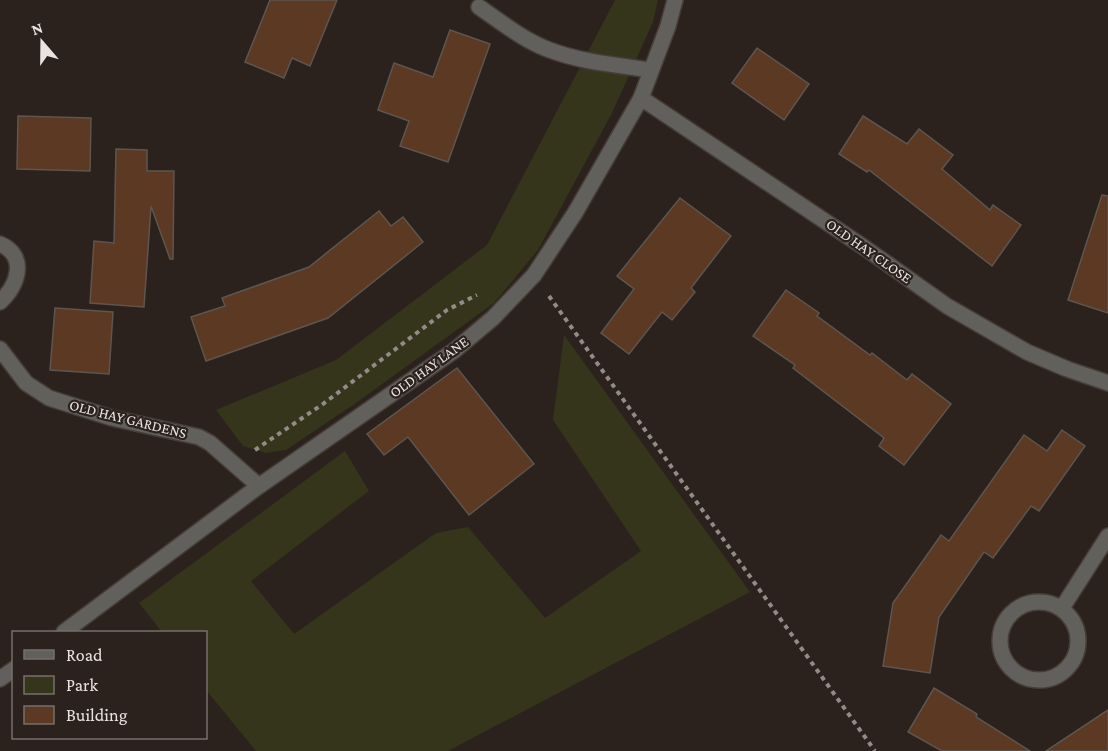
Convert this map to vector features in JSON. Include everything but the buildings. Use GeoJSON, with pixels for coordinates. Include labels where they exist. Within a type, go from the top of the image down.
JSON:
{"type":"FeatureCollection","features":[{"type":"Feature","properties":{"kind":"street","name":"OLD HAY LANE"},"geometry":{"type":"LineString","coordinates":[[67,631],[259,486],[455,350],[493,318],[534,275],[575,213],[641,98],[668,26],[675,0]]}},
{"type":"Feature","properties":{"kind":"street"},"geometry":{"type":"LineString","coordinates":[[479,7],[512,31],[545,48],[575,58],[651,70]]}},
{"type":"Feature","properties":{"kind":"street","name":"OLD HAY CLOSE"},"geometry":{"type":"LineString","coordinates":[[641,98],[865,248],[947,306],[1027,352],[1108,383]]}},
{"type":"Feature","properties":{"kind":"street"},"geometry":{"type":"LineString","coordinates":[[0,244],[9,248],[16,259],[17,275],[13,288],[0,302]]}},
{"type":"Feature","properties":{"kind":"street","name":"OLD HAY GARDENS"},"geometry":{"type":"LineString","coordinates":[[0,349],[26,383],[49,398],[112,418],[199,437],[210,443],[259,486]]}},
{"type":"Feature","properties":{"kind":"street"},"geometry":{"type":"LineString","coordinates":[[1062,608],[1108,536]]}},
{"type":"Feature","properties":{"kind":"street"},"geometry":{"type":"LineString","coordinates":[[1037,601],[1062,608],[1071,618],[1078,635],[1077,654],[1062,673],[1051,679],[1038,681],[1026,679],[1006,662],[1000,650],[1000,636],[1004,623],[1012,612],[1023,604],[1037,601]]}},
{"type":"Feature","properties":{"kind":"path"},"geometry":{"type":"LineString","coordinates":[[534,275],[875,751]]}},
{"type":"Feature","properties":{"kind":"path"},"geometry":{"type":"LineString","coordinates":[[234,464],[323,404],[447,310],[483,292]]}},
{"type":"Feature","properties":{"kind":"green space"},"geometry":{"type":"Polygon","coordinates":[[[615,0],[658,0],[653,22],[612,113],[538,250],[494,303],[356,403],[286,450],[266,453],[243,446],[216,410],[336,360],[487,245],[615,0]]]}},
{"type":"Feature","properties":{"kind":"green space"},"geometry":{"type":"Polygon","coordinates":[[[564,335],[750,592],[448,751],[256,751],[207,691],[207,631],[161,631],[139,603],[345,451],[369,491],[251,581],[294,634],[436,533],[468,527],[545,618],[641,551],[553,420],[564,335]]]}}]}
